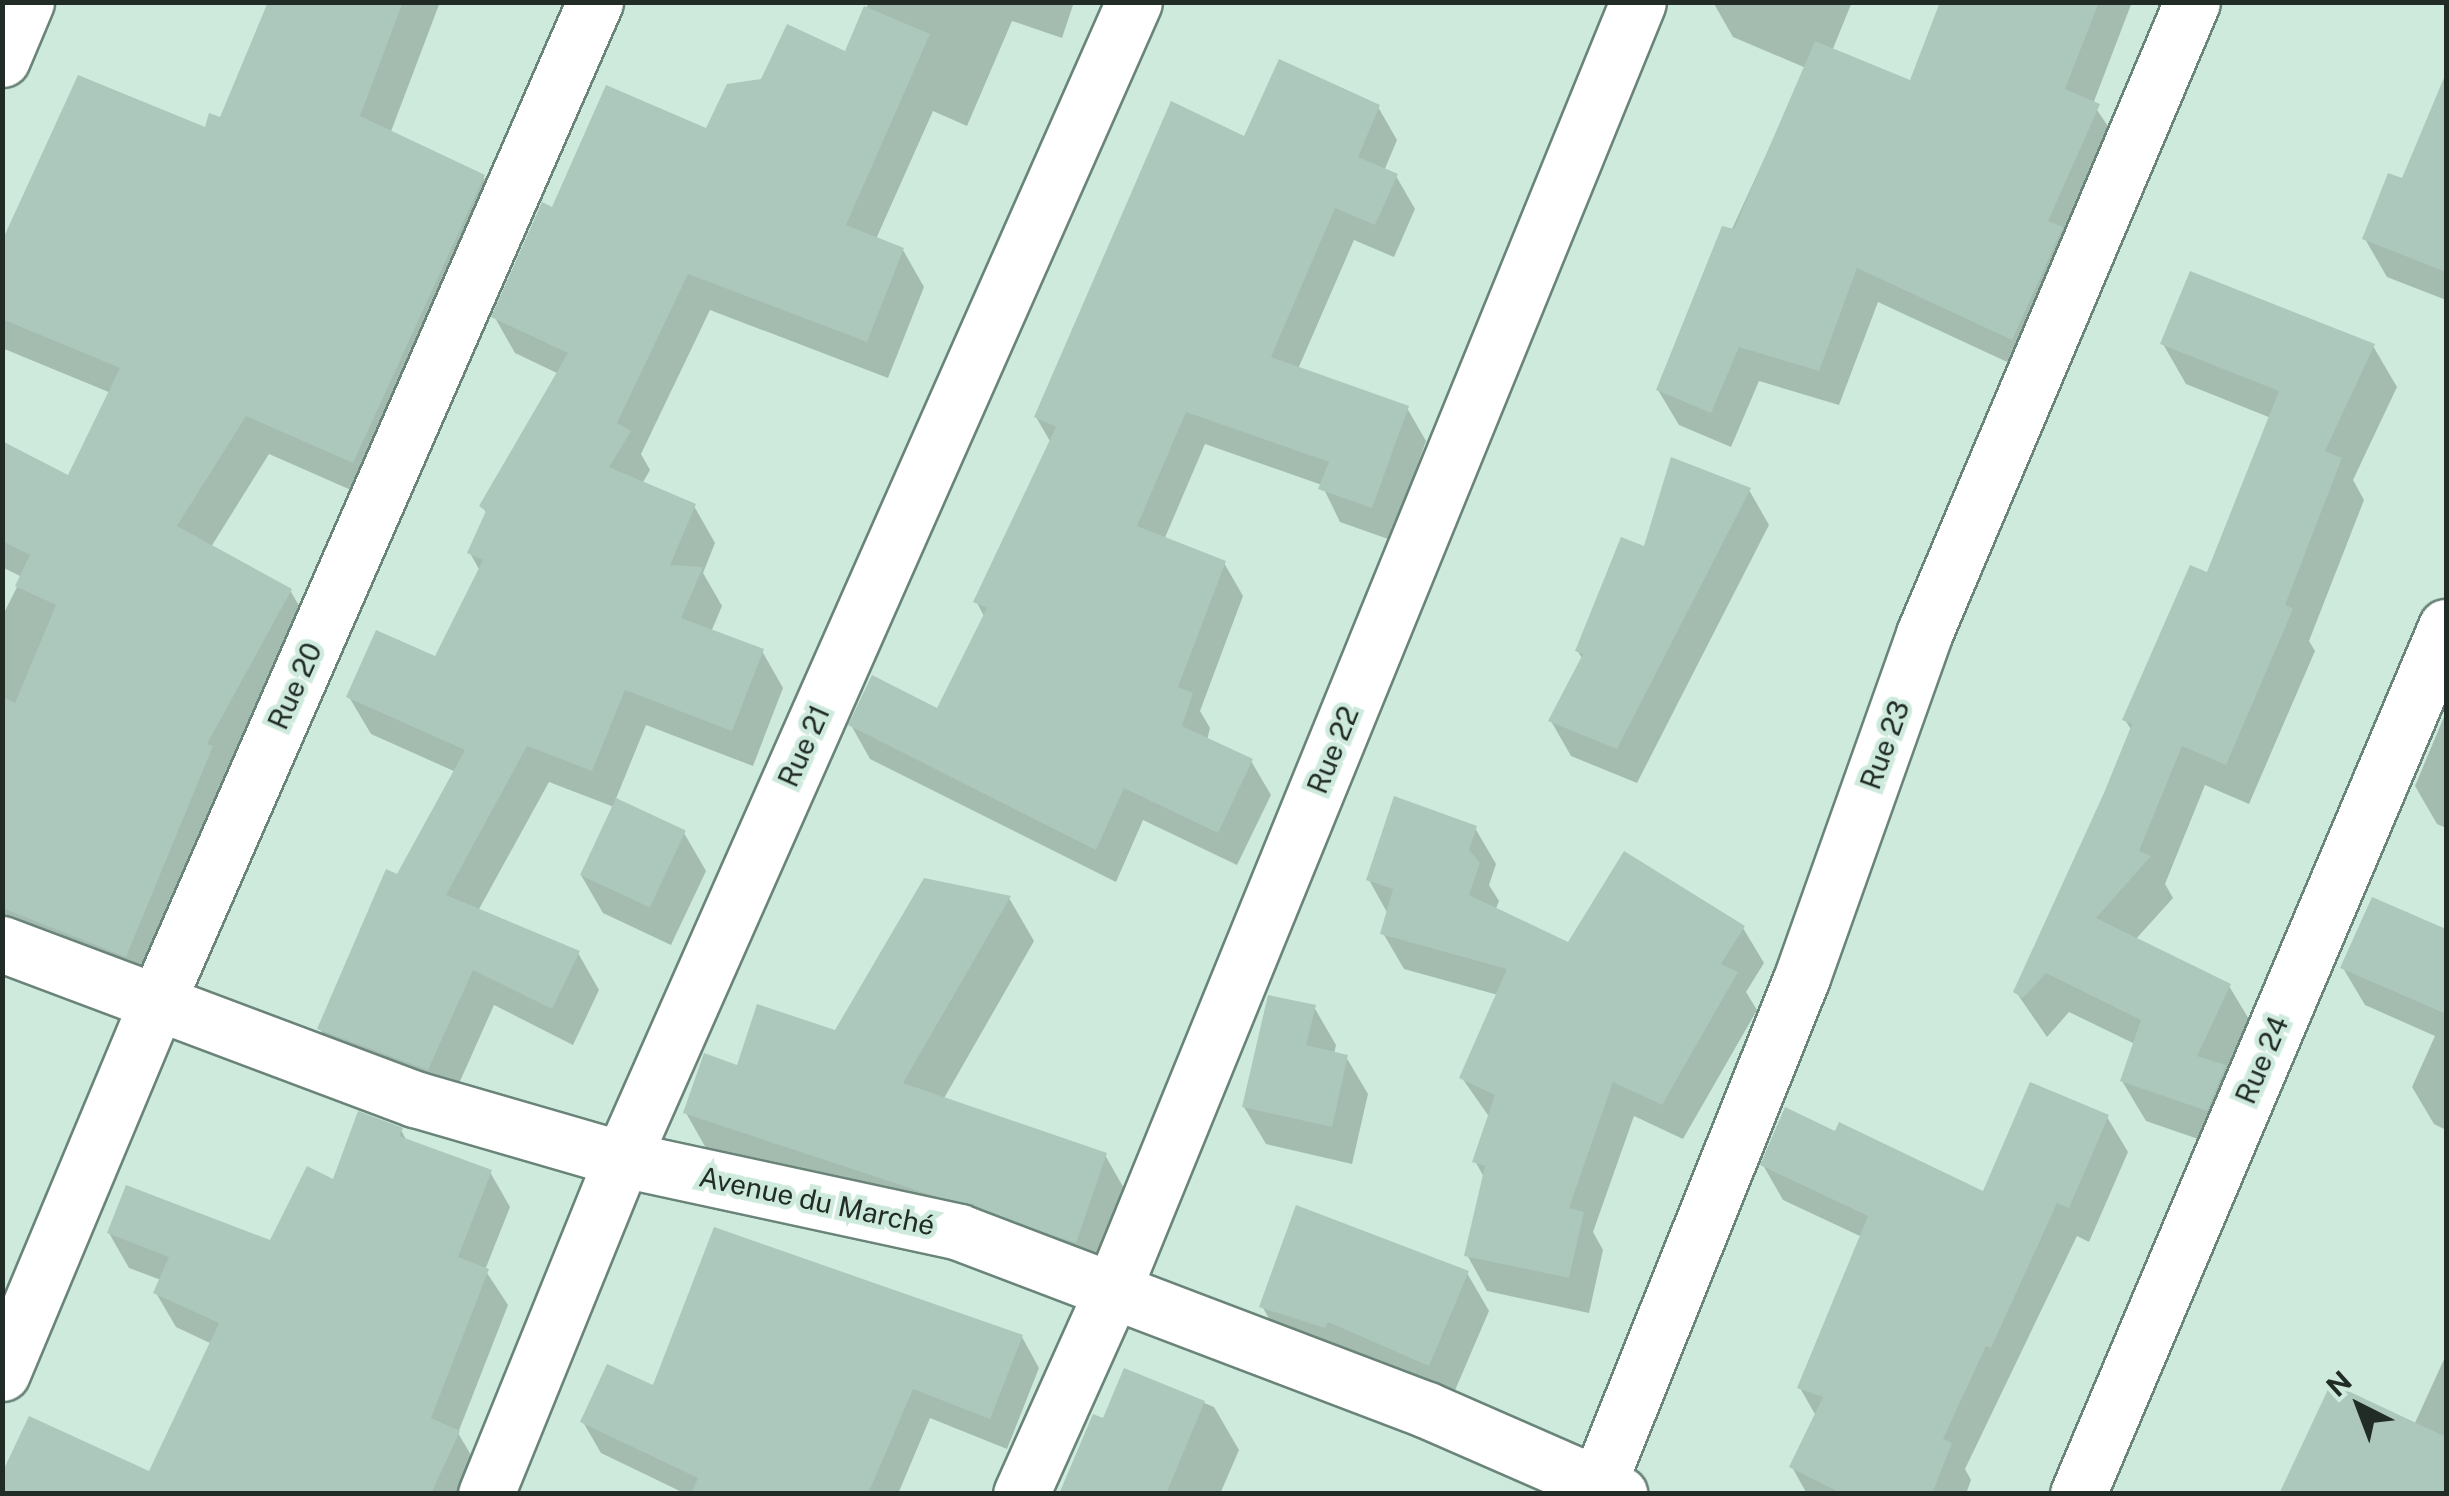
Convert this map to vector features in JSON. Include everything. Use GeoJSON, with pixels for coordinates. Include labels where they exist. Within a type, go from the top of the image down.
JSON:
{"type":"FeatureCollection","features":[{"type":"Feature","properties":{"kind":"street"},"geometry":{"type":"LineString","coordinates":[[2,59],[26,2]]}},
{"type":"Feature","properties":{"kind":"street","name":"Rue 20"},"geometry":{"type":"LineString","coordinates":[[2,1373],[156,1004],[595,2]]}},
{"type":"Feature","properties":{"kind":"street","name":"Rue 21"},"geometry":{"type":"LineString","coordinates":[[486,1494],[622,1158],[1134,2]]}},
{"type":"Feature","properties":{"kind":"street","name":"Rue 22"},"geometry":{"type":"LineString","coordinates":[[1021,1494],[1112,1294],[1638,2]]}},
{"type":"Feature","properties":{"kind":"street","name":"Rue 23"},"geometry":{"type":"LineString","coordinates":[[1604,1490],[1802,978],[1924,634],[2192,2]]}},
{"type":"Feature","properties":{"kind":"street","name":"Rue 24"},"geometry":{"type":"LineString","coordinates":[[2078,1494],[2446,628]]}},
{"type":"Feature","properties":{"kind":"street","name":"Avenue du Marché"},"geometry":{"type":"LineString","coordinates":[[2,944],[415,1099],[622,1158],[959,1232],[1112,1294],[1428,1410],[1604,1490]]}},
{"type":"Feature","properties":{"kind":"building"},"geometry":{"type":"Polygon","coordinates":[[[268,2],[403,2],[360,116],[485,175],[353,463],[246,416],[177,526],[292,589],[207,744],[213,746],[126,957],[2,908],[2,697],[15,703],[56,605],[15,586],[30,555],[2,541],[2,441],[68,475],[120,368],[2,319],[2,241],[78,75],[205,127],[209,113],[220,117],[268,2]]]}},
{"type":"Feature","properties":{"kind":"building"},"geometry":{"type":"Polygon","coordinates":[[[1940,2],[2099,2],[2065,89],[2100,104],[2048,221],[2063,227],[2012,340],[1857,268],[1819,371],[1739,347],[1711,413],[1656,390],[1722,226],[1734,229],[1815,41],[1910,80],[1940,2]]]}},
{"type":"Feature","properties":{"kind":"building"},"geometry":{"type":"Polygon","coordinates":[[[864,6],[930,34],[846,225],[904,248],[867,342],[688,274],[617,423],[631,431],[609,467],[696,504],[670,565],[703,567],[681,618],[764,649],[732,731],[625,690],[592,771],[527,746],[446,895],[580,951],[552,1009],[473,970],[428,1070],[317,1029],[386,869],[397,874],[465,750],[346,697],[376,630],[435,656],[483,560],[467,553],[486,511],[479,506],[568,353],[491,317],[542,202],[552,207],[606,85],[706,128],[727,84],[761,79],[787,24],[845,51],[864,6]]]}},
{"type":"Feature","properties":{"kind":"building"},"geometry":{"type":"Polygon","coordinates":[[[1279,59],[1380,105],[1358,157],[1398,174],[1375,225],[1335,208],[1271,357],[1409,406],[1372,508],[1318,489],[1329,462],[1186,412],[1137,526],[1226,561],[1178,687],[1193,693],[1182,726],[1253,759],[1218,833],[1124,788],[1096,850],[848,725],[872,675],[937,708],[987,608],[973,602],[1056,427],[1034,417],[1171,101],[1244,136],[1279,59]]]}},
{"type":"Feature","properties":{"kind":"building"},"geometry":{"type":"Polygon","coordinates":[[[2446,73],[2446,272],[2362,239],[2388,173],[2402,178],[2446,73]]]}},
{"type":"Feature","properties":{"kind":"building"},"geometry":{"type":"Polygon","coordinates":[[[2190,271],[2375,344],[2325,451],[2342,458],[2285,605],[2293,609],[2226,765],[2182,746],[2139,851],[2151,856],[2096,918],[2231,984],[2197,1056],[2226,1065],[2207,1111],[2120,1081],[2141,1020],[2046,973],[2023,998],[2013,992],[2104,793],[2132,724],[2122,720],[2190,565],[2207,572],[2279,391],[2160,344],[2190,271]]]}},
{"type":"Feature","properties":{"kind":"building"},"geometry":{"type":"Polygon","coordinates":[[[1671,457],[1751,488],[1617,749],[1548,721],[1583,654],[1575,651],[1621,537],[1644,546],[1671,457]]]}},
{"type":"Feature","properties":{"kind":"building"},"geometry":{"type":"Polygon","coordinates":[[[1394,796],[1477,826],[1469,850],[1480,863],[1469,895],[1568,942],[1624,851],[1745,926],[1721,964],[1738,972],[1662,1105],[1613,1082],[1569,1208],[1584,1212],[1569,1278],[1464,1256],[1485,1166],[1472,1162],[1495,1095],[1459,1078],[1507,969],[1380,934],[1393,889],[1366,880],[1394,796]]]}},
{"type":"Feature","properties":{"kind":"building"},"geometry":{"type":"Polygon","coordinates":[[[616,798],[686,831],[650,908],[580,875],[616,798]]]}},
{"type":"Feature","properties":{"kind":"building"},"geometry":{"type":"Polygon","coordinates":[[[924,878],[1011,896],[903,1083],[1107,1153],[1076,1243],[683,1113],[704,1053],[737,1065],[757,1004],[835,1030],[924,878]]]}},
{"type":"Feature","properties":{"kind":"building"},"geometry":{"type":"Polygon","coordinates":[[[2372,897],[2446,929],[2446,1014],[2340,968],[2372,897]]]}},
{"type":"Feature","properties":{"kind":"building"},"geometry":{"type":"Polygon","coordinates":[[[1268,995],[1316,1005],[1306,1045],[1348,1055],[1332,1127],[1242,1107],[1268,995]]]}},
{"type":"Feature","properties":{"kind":"building"},"geometry":{"type":"Polygon","coordinates":[[[2030,1082],[2109,1115],[2069,1208],[2057,1203],[1991,1348],[1986,1346],[1943,1439],[1952,1443],[1932,1494],[1843,1494],[1789,1467],[1823,1397],[1797,1388],[1868,1216],[1760,1165],[1785,1107],[1835,1131],[1839,1122],[1983,1191],[2030,1082]]]}},
{"type":"Feature","properties":{"kind":"building"},"geometry":{"type":"Polygon","coordinates":[[[358,1111],[403,1128],[399,1136],[492,1170],[458,1257],[489,1269],[431,1418],[460,1431],[431,1494],[2,1494],[2,1473],[29,1416],[149,1471],[219,1323],[153,1293],[169,1257],[107,1233],[126,1185],[270,1240],[307,1166],[333,1179],[358,1111]]]}},
{"type":"Feature","properties":{"kind":"building"},"geometry":{"type":"Polygon","coordinates":[[[1296,1205],[1469,1271],[1429,1366],[1328,1322],[1325,1328],[1259,1307],[1296,1205]]]}},
{"type":"Feature","properties":{"kind":"building"},"geometry":{"type":"Polygon","coordinates":[[[714,1227],[1023,1335],[990,1419],[913,1389],[868,1494],[691,1494],[698,1478],[580,1422],[607,1364],[653,1385],[714,1227]]]}},
{"type":"Feature","properties":{"kind":"building"},"geometry":{"type":"Polygon","coordinates":[[[1124,1368],[1205,1401],[1166,1494],[1059,1494],[1093,1414],[1103,1418],[1124,1368]]]}},
{"type":"Feature","properties":{"kind":"building"},"geometry":{"type":"Polygon","coordinates":[[[2331,1383],[2446,1437],[2446,1494],[2279,1494],[2331,1383]]]}}]}
